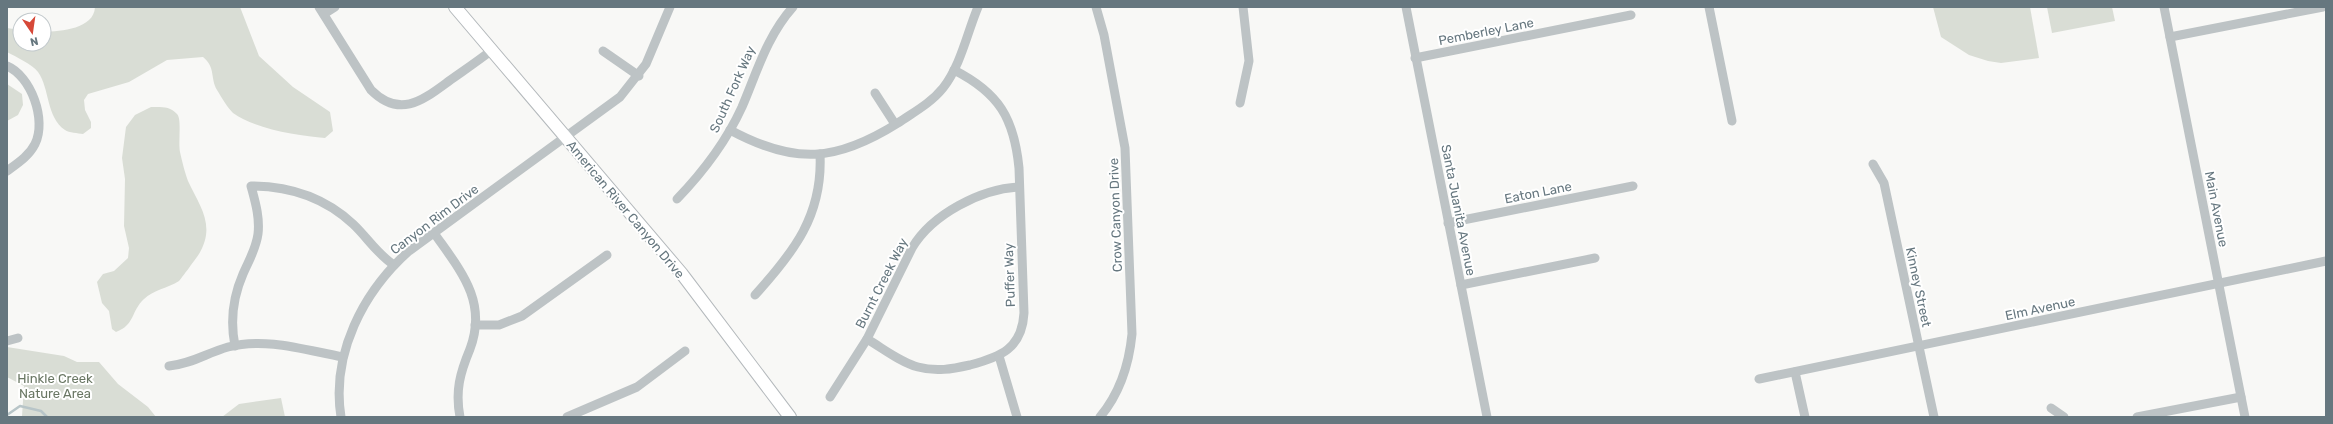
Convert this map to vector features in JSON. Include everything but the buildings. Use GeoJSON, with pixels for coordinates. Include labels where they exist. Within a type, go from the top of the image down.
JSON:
{"type":"FeatureCollection","features":[{"type":"Feature","properties":{"kind":"main road","name":"American River Canyon Drive"},"geometry":{"type":"LineString","coordinates":[[455,7],[682,274],[790,417]]}},
{"type":"Feature","properties":{"kind":"street"},"geometry":{"type":"LineString","coordinates":[[335,7],[322,11],[371,90],[381,99],[393,104],[406,105],[424,99],[492,50]]}},
{"type":"Feature","properties":{"kind":"street"},"geometry":{"type":"LineString","coordinates":[[567,138],[609,108],[638,76],[653,50],[670,7]]}},
{"type":"Feature","properties":{"kind":"street","name":"South Fork Way"},"geometry":{"type":"LineString","coordinates":[[677,198],[710,162],[730,130],[766,47],[782,20],[792,7]]}},
{"type":"Feature","properties":{"kind":"street"},"geometry":{"type":"LineString","coordinates":[[730,130],[751,142],[777,151],[804,155],[820,154],[860,144],[895,124],[934,97],[954,70],[978,7]]}},
{"type":"Feature","properties":{"kind":"street","name":"Crow Canyon Drive"},"geometry":{"type":"LineString","coordinates":[[1096,7],[1104,36],[1125,148],[1132,334],[1125,375],[1109,405],[1100,417]]}},
{"type":"Feature","properties":{"kind":"street"},"geometry":{"type":"LineString","coordinates":[[1240,104],[1249,61],[1243,7]]}},
{"type":"Feature","properties":{"kind":"street","name":"Santa Juanita Avenue"},"geometry":{"type":"LineString","coordinates":[[1406,7],[1487,417]]}},
{"type":"Feature","properties":{"kind":"street"},"geometry":{"type":"LineString","coordinates":[[1709,7],[1732,121]]}},
{"type":"Feature","properties":{"kind":"street","name":"Main Avenue"},"geometry":{"type":"LineString","coordinates":[[2164,7],[2245,417]]}},
{"type":"Feature","properties":{"kind":"street"},"geometry":{"type":"LineString","coordinates":[[2170,37],[2323,7]]}},
{"type":"Feature","properties":{"kind":"street","name":"Pemberley Lane"},"geometry":{"type":"LineString","coordinates":[[1416,58],[1631,15]]}},
{"type":"Feature","properties":{"kind":"street"},"geometry":{"type":"LineString","coordinates":[[603,51],[638,76]]}},
{"type":"Feature","properties":{"kind":"street"},"geometry":{"type":"LineString","coordinates":[[7,66],[26,80],[32,93],[39,126],[38,136],[31,152],[7,171]]}},
{"type":"Feature","properties":{"kind":"street","name":"Puffer Way"},"geometry":{"type":"LineString","coordinates":[[867,339],[905,362],[927,369],[952,369],[998,356],[1009,349],[1017,338],[1023,320],[1019,187],[1015,145],[1002,109],[993,96],[981,85],[954,70]]}},
{"type":"Feature","properties":{"kind":"street"},"geometry":{"type":"LineString","coordinates":[[875,93],[895,124]]}},
{"type":"Feature","properties":{"kind":"street","name":"Canyon Rim Drive"},"geometry":{"type":"LineString","coordinates":[[341,417],[339,394],[343,358],[358,314],[380,280],[394,265],[434,233],[567,138]]}},
{"type":"Feature","properties":{"kind":"street"},"geometry":{"type":"LineString","coordinates":[[755,295],[792,252],[811,215],[820,182],[820,154]]}},
{"type":"Feature","properties":{"kind":"street","name":"Kinney Street"},"geometry":{"type":"LineString","coordinates":[[1873,164],[1884,183],[1934,417]]}},
{"type":"Feature","properties":{"kind":"street"},"geometry":{"type":"LineString","coordinates":[[235,346],[232,325],[235,297],[240,281],[254,251],[258,234],[258,217],[251,186],[283,188],[311,196],[326,204],[352,223],[376,251],[394,265]]}},
{"type":"Feature","properties":{"kind":"street","name":"Eaton Lane"},"geometry":{"type":"LineString","coordinates":[[1448,223],[1633,186]]}},
{"type":"Feature","properties":{"kind":"street","name":"Burnt Creek Way"},"geometry":{"type":"LineString","coordinates":[[830,397],[867,339],[912,248],[927,229],[973,198],[987,191],[1019,187]]}},
{"type":"Feature","properties":{"kind":"street"},"geometry":{"type":"LineString","coordinates":[[434,233],[466,280],[474,302],[475,326],[472,343],[458,382],[457,399],[460,417]]}},
{"type":"Feature","properties":{"kind":"street"},"geometry":{"type":"LineString","coordinates":[[475,326],[499,325],[522,316],[607,255]]}},
{"type":"Feature","properties":{"kind":"street"},"geometry":{"type":"LineString","coordinates":[[1460,285],[1595,258]]}},
{"type":"Feature","properties":{"kind":"street","name":"Elm Avenue"},"geometry":{"type":"LineString","coordinates":[[1759,379],[2326,261]]}},
{"type":"Feature","properties":{"kind":"street"},"geometry":{"type":"LineString","coordinates":[[7,341],[18,338]]}},
{"type":"Feature","properties":{"kind":"street"},"geometry":{"type":"LineString","coordinates":[[169,366],[186,364],[235,346],[255,343],[280,344],[343,358]]}},
{"type":"Feature","properties":{"kind":"street"},"geometry":{"type":"LineString","coordinates":[[567,417],[637,387],[685,351]]}},
{"type":"Feature","properties":{"kind":"street"},"geometry":{"type":"LineString","coordinates":[[998,356],[1017,417]]}},
{"type":"Feature","properties":{"kind":"street"},"geometry":{"type":"LineString","coordinates":[[1795,372],[1805,417]]}},
{"type":"Feature","properties":{"kind":"street"},"geometry":{"type":"LineString","coordinates":[[2137,417],[2241,397]]}},
{"type":"Feature","properties":{"kind":"street"},"geometry":{"type":"LineString","coordinates":[[2051,408],[2064,417]]}},
{"type":"Feature","properties":{"kind":"green space"},"geometry":{"type":"Polygon","coordinates":[[[95,7],[240,7],[259,56],[293,87],[330,112],[333,131],[325,138],[303,136],[278,131],[242,119],[233,113],[217,90],[210,65],[203,57],[167,60],[129,82],[88,94],[84,100],[85,110],[91,122],[91,128],[83,134],[67,131],[54,118],[45,86],[38,72],[28,63],[7,52],[7,28],[12,29],[12,52],[52,52],[52,31],[76,27],[89,20],[95,7]]]}},
{"type":"Feature","properties":{"kind":"green space"},"geometry":{"type":"Polygon","coordinates":[[[1933,7],[2030,7],[2039,58],[2001,63],[1988,61],[1969,55],[1941,37],[1933,7]]]}},
{"type":"Feature","properties":{"kind":"green space"},"geometry":{"type":"Polygon","coordinates":[[[2047,7],[2112,7],[2115,21],[2052,33],[2047,7]]]}},
{"type":"Feature","properties":{"kind":"green space"},"geometry":{"type":"Polygon","coordinates":[[[7,84],[22,94],[23,105],[18,115],[7,121],[7,84]]]}},
{"type":"Feature","properties":{"kind":"green space"},"geometry":{"type":"Polygon","coordinates":[[[151,107],[168,108],[177,114],[180,125],[181,156],[188,181],[204,216],[206,234],[204,244],[199,254],[179,281],[156,291],[144,299],[127,326],[116,332],[112,329],[109,311],[102,303],[97,282],[103,274],[114,271],[128,258],[129,248],[124,226],[125,179],[122,158],[126,127],[135,115],[151,107]]]}},
{"type":"Feature","properties":{"kind":"green space","name":"Hinkle Creek Nature Area"},"geometry":{"type":"Polygon","coordinates":[[[7,347],[64,356],[77,362],[99,362],[118,384],[148,407],[156,417],[22,416],[24,386],[7,377],[7,347]]]}},
{"type":"Feature","properties":{"kind":"green space"},"geometry":{"type":"Polygon","coordinates":[[[281,398],[285,417],[222,417],[239,404],[281,398]]]}},
{"type":"Feature","properties":{"kind":"waterway"},"geometry":{"type":"LineString","coordinates":[[7,415],[20,406],[41,411],[47,417]]}}]}
